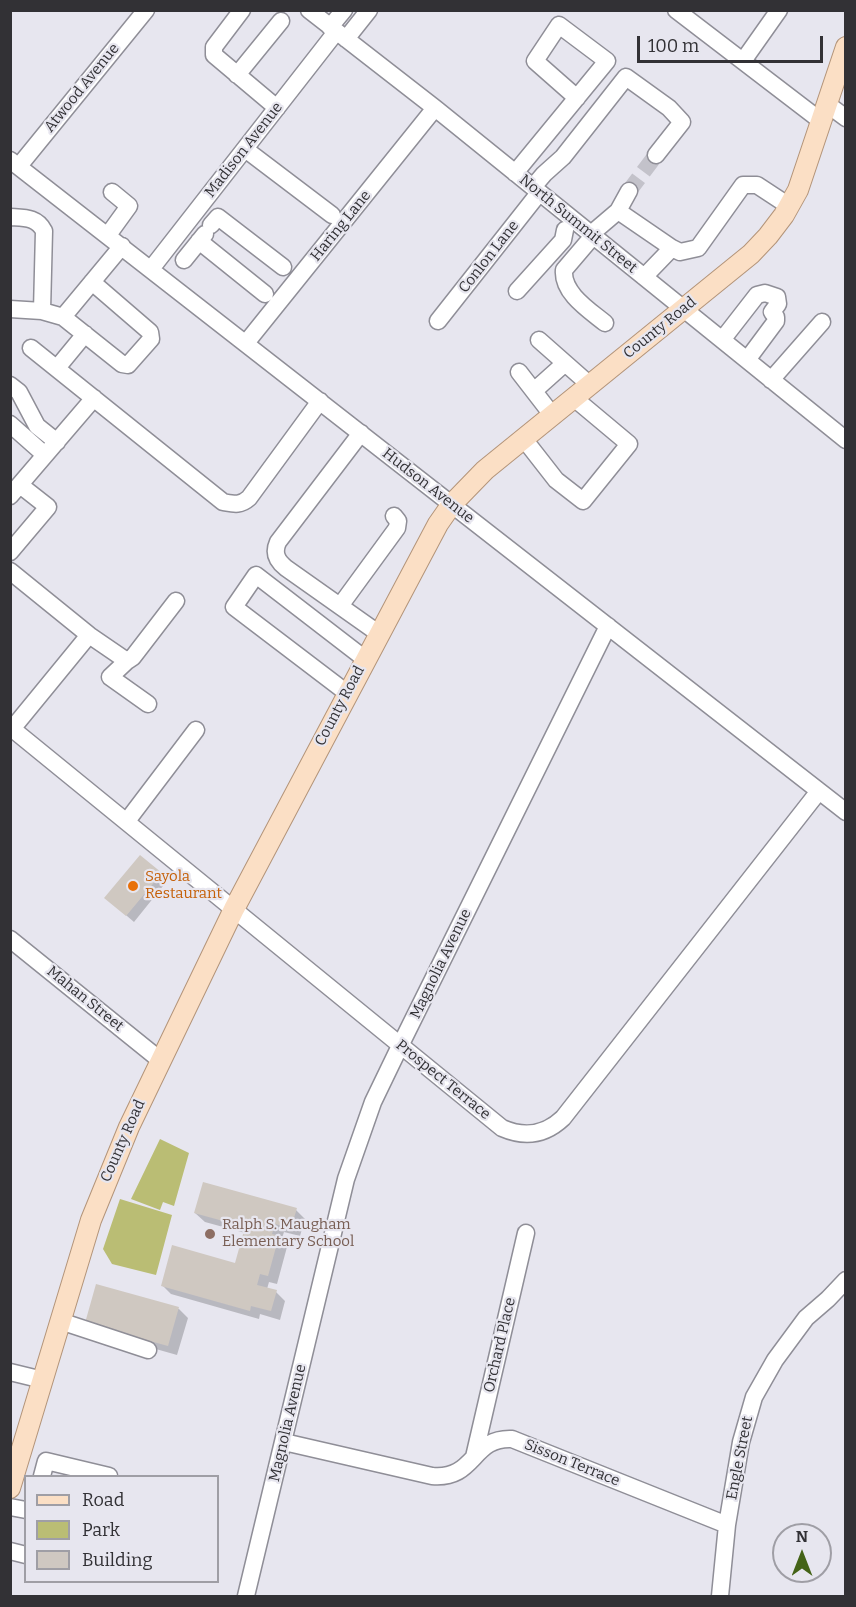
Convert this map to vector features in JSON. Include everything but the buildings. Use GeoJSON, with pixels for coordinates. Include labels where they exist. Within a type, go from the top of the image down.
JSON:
{"type":"FeatureCollection","features":[{"type":"Feature","properties":{"kind":"main road","name":"County Road"},"geometry":{"type":"LineString","coordinates":[[10,1488],[15,1464],[91,1220],[106,1179],[160,1060],[234,909],[378,633],[438,524],[470,483],[751,254],[768,236],[789,206],[801,183],[846,47]]}},
{"type":"Feature","properties":{"kind":"street","name":"Atwood Avenue"},"geometry":{"type":"LineString","coordinates":[[15,163],[146,10]]}},
{"type":"Feature","properties":{"kind":"street"},"geometry":{"type":"LineString","coordinates":[[242,10],[214,47],[214,56],[277,108]]}},
{"type":"Feature","properties":{"kind":"street","name":"North Summit Street"},"geometry":{"type":"LineString","coordinates":[[309,10],[536,190],[569,225],[592,235],[846,440]]}},
{"type":"Feature","properties":{"kind":"street"},"geometry":{"type":"LineString","coordinates":[[338,32],[344,10]]}},
{"type":"Feature","properties":{"kind":"street"},"geometry":{"type":"LineString","coordinates":[[338,32],[369,10]]}},
{"type":"Feature","properties":{"kind":"street"},"geometry":{"type":"LineString","coordinates":[[676,10],[743,62],[824,112],[846,118]]}},
{"type":"Feature","properties":{"kind":"street"},"geometry":{"type":"LineString","coordinates":[[743,62],[779,10]]}},
{"type":"Feature","properties":{"kind":"street"},"geometry":{"type":"LineString","coordinates":[[237,75],[281,21]]}},
{"type":"Feature","properties":{"kind":"street","name":"Madison Avenue"},"geometry":{"type":"LineString","coordinates":[[151,269],[338,32]]}},
{"type":"Feature","properties":{"kind":"street","name":"Conlon Lane"},"geometry":{"type":"LineString","coordinates":[[438,321],[536,190],[544,174],[563,158],[626,77],[669,108],[682,122],[656,155]]}},
{"type":"Feature","properties":{"kind":"street"},"geometry":{"type":"LineString","coordinates":[[515,173],[577,98]]}},
{"type":"Feature","properties":{"kind":"street","name":"Haring Lane"},"geometry":{"type":"LineString","coordinates":[[246,343],[435,108]]}},
{"type":"Feature","properties":{"kind":"street"},"geometry":{"type":"LineString","coordinates":[[244,149],[332,215]]}},
{"type":"Feature","properties":{"kind":"street","name":"Hudson Avenue"},"geometry":{"type":"LineString","coordinates":[[15,163],[846,812]]}},
{"type":"Feature","properties":{"kind":"street"},"geometry":{"type":"LineString","coordinates":[[618,211],[680,252],[698,248],[743,185],[757,185],[789,206]]}},
{"type":"Feature","properties":{"kind":"street"},"geometry":{"type":"LineString","coordinates":[[605,323],[575,298],[564,278],[564,270],[592,235],[618,211],[629,191]]}},
{"type":"Feature","properties":{"kind":"street"},"geometry":{"type":"LineString","coordinates":[[108,235],[129,206],[112,192]]}},
{"type":"Feature","properties":{"kind":"street"},"geometry":{"type":"LineString","coordinates":[[195,213],[211,225]]}},
{"type":"Feature","properties":{"kind":"street"},"geometry":{"type":"LineString","coordinates":[[10,217],[34,219],[44,231],[42,311]]}},
{"type":"Feature","properties":{"kind":"street"},"geometry":{"type":"LineString","coordinates":[[184,260],[218,217],[283,267]]}},
{"type":"Feature","properties":{"kind":"street"},"geometry":{"type":"LineString","coordinates":[[517,291],[538,266],[544,264],[563,240],[569,225]]}},
{"type":"Feature","properties":{"kind":"street"},"geometry":{"type":"LineString","coordinates":[[199,241],[265,294]]}},
{"type":"Feature","properties":{"kind":"street"},"geometry":{"type":"LineString","coordinates":[[63,317],[122,246]]}},
{"type":"Feature","properties":{"kind":"street"},"geometry":{"type":"LineString","coordinates":[[644,277],[672,248]]}},
{"type":"Feature","properties":{"kind":"street"},"geometry":{"type":"LineString","coordinates":[[10,309],[42,311],[63,317],[122,364],[128,365],[151,339],[150,332],[92,282]]}},
{"type":"Feature","properties":{"kind":"street"},"geometry":{"type":"LineString","coordinates":[[722,340],[758,296],[765,293],[777,297],[778,304],[772,312],[776,321],[747,360]]}},
{"type":"Feature","properties":{"kind":"street"},"geometry":{"type":"LineString","coordinates":[[771,380],[822,322]]}},
{"type":"Feature","properties":{"kind":"street"},"geometry":{"type":"LineString","coordinates":[[57,368],[85,334]]}},
{"type":"Feature","properties":{"kind":"street"},"geometry":{"type":"LineString","coordinates":[[538,340],[590,385]]}},
{"type":"Feature","properties":{"kind":"street"},"geometry":{"type":"LineString","coordinates":[[31,348],[223,502],[236,505],[242,504],[249,498],[320,401]]}},
{"type":"Feature","properties":{"kind":"street"},"geometry":{"type":"LineString","coordinates":[[535,390],[564,364]]}},
{"type":"Feature","properties":{"kind":"street"},"geometry":{"type":"LineString","coordinates":[[519,372],[553,416]]}},
{"type":"Feature","properties":{"kind":"street"},"geometry":{"type":"LineString","coordinates":[[10,385],[19,392],[37,426],[57,442]]}},
{"type":"Feature","properties":{"kind":"street"},"geometry":{"type":"LineString","coordinates":[[10,552],[48,507],[15,490],[94,398]]}},
{"type":"Feature","properties":{"kind":"street"},"geometry":{"type":"LineString","coordinates":[[524,439],[556,480],[583,501],[629,444],[574,398]]}},
{"type":"Feature","properties":{"kind":"street"},"geometry":{"type":"LineString","coordinates":[[30,410],[10,422],[45,455]]}},
{"type":"Feature","properties":{"kind":"street"},"geometry":{"type":"LineString","coordinates":[[361,433],[276,547],[276,553],[280,564],[378,633]]}},
{"type":"Feature","properties":{"kind":"street"},"geometry":{"type":"LineString","coordinates":[[340,606],[357,573],[397,528],[398,521],[394,516]]}},
{"type":"Feature","properties":{"kind":"street"},"geometry":{"type":"LineString","coordinates":[[10,571],[88,635],[127,661]]}},
{"type":"Feature","properties":{"kind":"street"},"geometry":{"type":"LineString","coordinates":[[347,693],[234,607],[256,575],[365,659]]}},
{"type":"Feature","properties":{"kind":"street"},"geometry":{"type":"LineString","coordinates":[[148,704],[110,677],[133,657],[176,601]]}},
{"type":"Feature","properties":{"kind":"street","name":"Magnolia Avenue"},"geometry":{"type":"LineString","coordinates":[[246,1596],[346,1179],[373,1102],[608,626]]}},
{"type":"Feature","properties":{"kind":"street"},"geometry":{"type":"LineString","coordinates":[[11,728],[88,635]]}},
{"type":"Feature","properties":{"kind":"street","name":"Prospect Terrace"},"geometry":{"type":"LineString","coordinates":[[11,728],[502,1128],[524,1135],[545,1131],[563,1118],[819,791]]}},
{"type":"Feature","properties":{"kind":"street"},"geometry":{"type":"LineString","coordinates":[[127,821],[196,730]]}},
{"type":"Feature","properties":{"kind":"street","name":"Mahan Street"},"geometry":{"type":"LineString","coordinates":[[10,939],[160,1060]]}},
{"type":"Feature","properties":{"kind":"street","name":"Orchard Place"},"geometry":{"type":"LineString","coordinates":[[474,1458],[526,1233]]}},
{"type":"Feature","properties":{"kind":"street","name":"Engle Street"},"geometry":{"type":"LineString","coordinates":[[720,1596],[727,1525],[741,1442],[754,1397],[775,1360],[806,1318],[846,1280]]}},
{"type":"Feature","properties":{"kind":"street"},"geometry":{"type":"LineString","coordinates":[[60,1321],[148,1350]]}},
{"type":"Feature","properties":{"kind":"street"},"geometry":{"type":"LineString","coordinates":[[10,1372],[42,1380]]}},
{"type":"Feature","properties":{"kind":"street","name":"Sisson Terrace"},"geometry":{"type":"LineString","coordinates":[[284,1442],[442,1477],[453,1475],[464,1469],[484,1446],[493,1441],[512,1439],[727,1525]]}},
{"type":"Feature","properties":{"kind":"street"},"geometry":{"type":"LineString","coordinates":[[15,1464],[42,1475],[46,1461],[105,1475]]}},
{"type":"Feature","properties":{"kind":"green space"},"geometry":{"type":"Polygon","coordinates":[[[160,1139],[189,1153],[174,1206],[163,1202],[160,1210],[131,1199],[160,1139]]]}},
{"type":"Feature","properties":{"kind":"green space"},"geometry":{"type":"Polygon","coordinates":[[[120,1199],[172,1215],[156,1275],[112,1264],[103,1249],[120,1199]]]}},
{"type":"Feature","properties":{"kind":"tunnel"},"geometry":{"type":"LineString","coordinates":[[629,191],[656,155]]}},
{"type":"Feature","properties":{"kind":"place","name":"Sayola Restaurant"},"geometry":{"type":"Point","coordinates":[133,886]}},
{"type":"Feature","properties":{"kind":"place","name":"Ralph S. Maugham Elementary School"},"geometry":{"type":"Point","coordinates":[210,1234]}}]}
